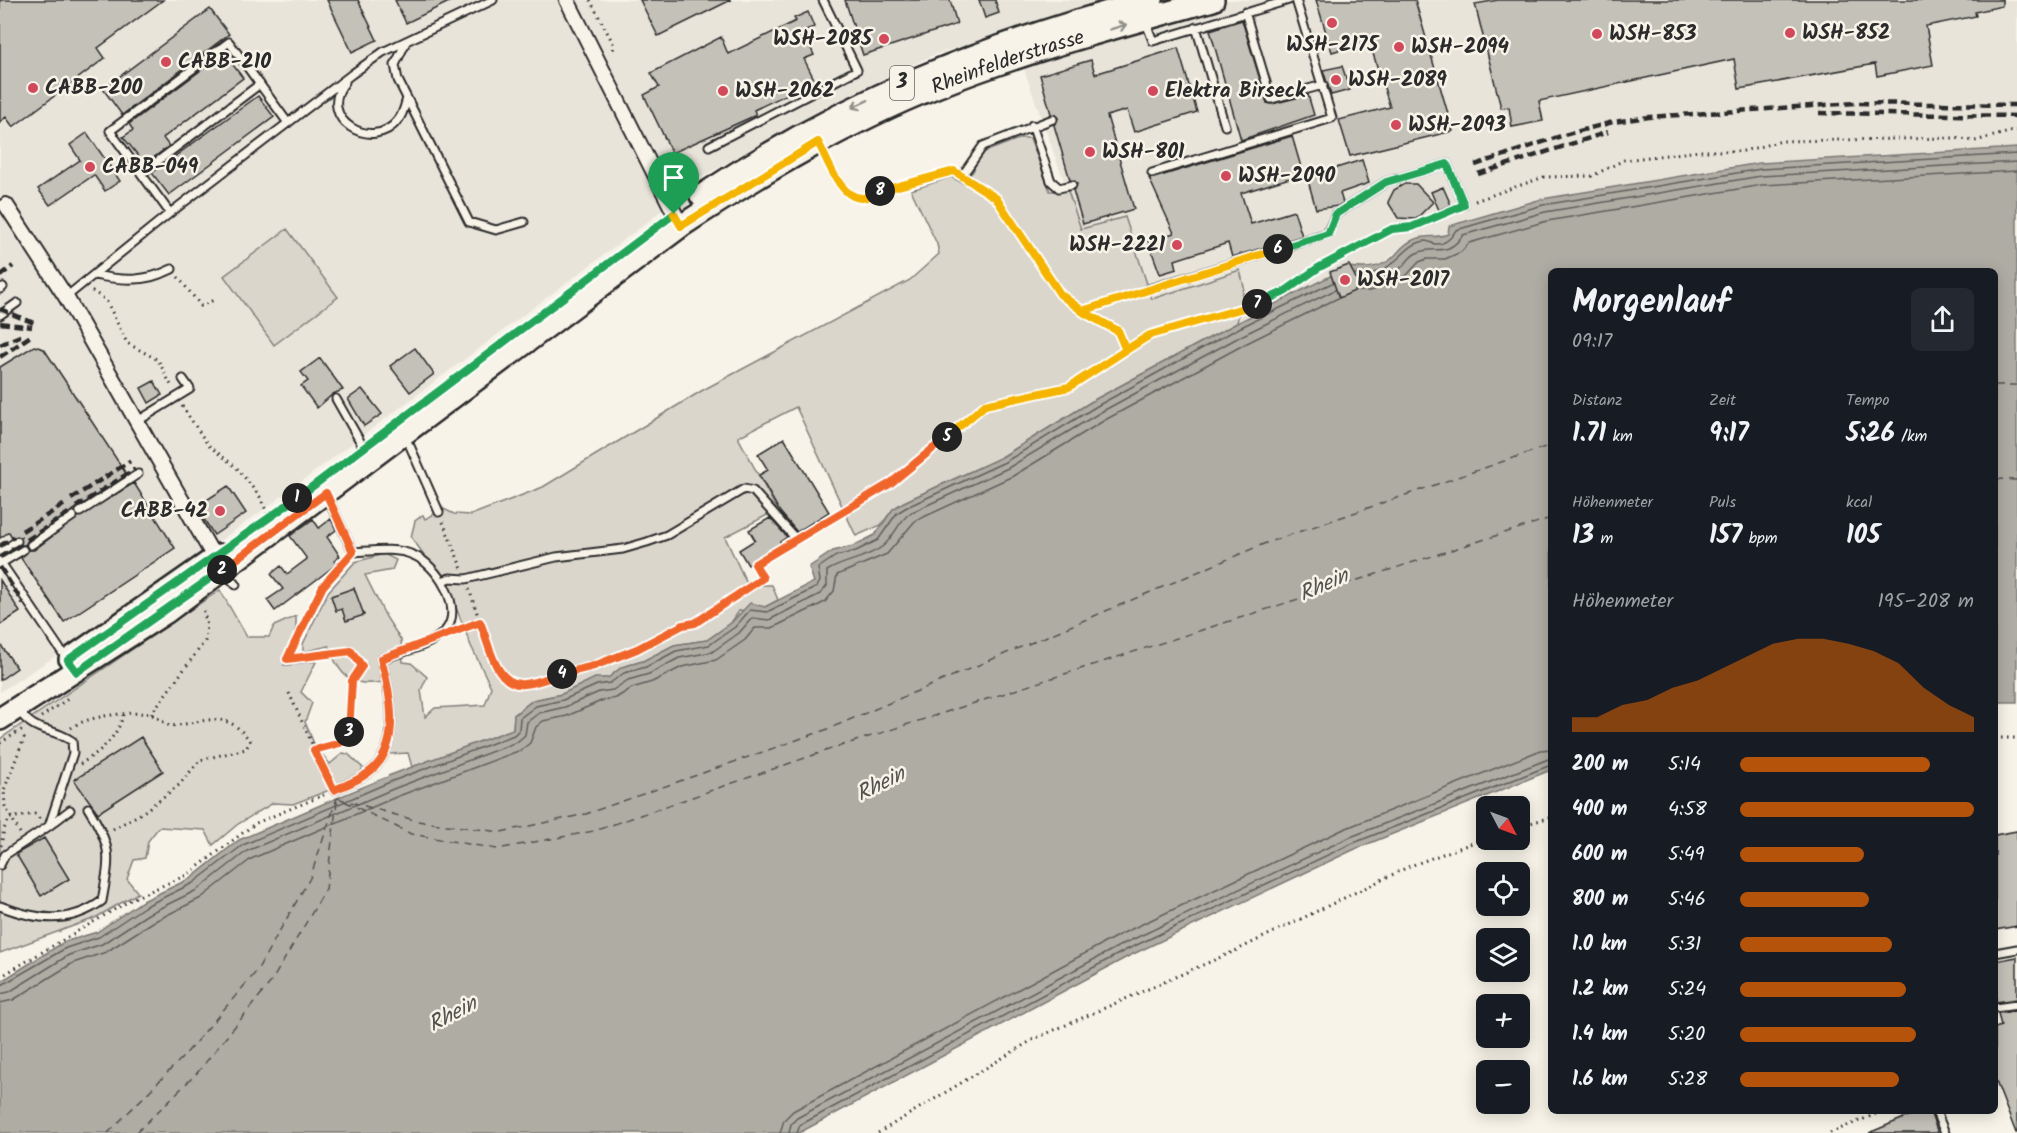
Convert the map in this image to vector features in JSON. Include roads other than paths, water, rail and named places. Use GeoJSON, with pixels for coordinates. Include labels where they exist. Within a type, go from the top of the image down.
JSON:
{"type":"FeatureCollection","features":[{"type":"Feature","properties":{"kind":"main road","name":"Rheinfelderstrasse"},"geometry":{"type":"LineString","coordinates":[[224,571],[367,455],[764,154],[908,80],[1030,35],[1145,8],[1213,0]]}},
{"type":"Feature","properties":{"kind":"main road","name":"Rheinfelderstrasse"},"geometry":{"type":"LineString","coordinates":[[8,713],[72,666],[224,571],[326,493],[367,455],[402,436],[678,220],[818,142],[935,87],[1145,8]]}},
{"type":"Feature","properties":{"kind":"street"},"geometry":{"type":"LineString","coordinates":[[567,0],[678,220]]}},
{"type":"Feature","properties":{"kind":"street"},"geometry":{"type":"LineString","coordinates":[[6,205],[66,297],[136,422],[224,571]]}},
{"type":"Feature","properties":{"kind":"lane"},"geometry":{"type":"LineString","coordinates":[[66,297],[170,213],[383,52],[494,0]]}},
{"type":"Feature","properties":{"kind":"lane"},"geometry":{"type":"LineString","coordinates":[[709,146],[857,70],[823,0]]}},
{"type":"Feature","properties":{"kind":"lane"},"geometry":{"type":"LineString","coordinates":[[1145,8],[1153,41],[1289,0]]}},
{"type":"Feature","properties":{"kind":"lane"},"geometry":{"type":"LineString","coordinates":[[1152,173],[1332,118],[1296,0]]}},
{"type":"Feature","properties":{"kind":"lane"},"geometry":{"type":"LineString","coordinates":[[1245,12],[1271,99],[1323,85]]}},
{"type":"Feature","properties":{"kind":"lane"},"geometry":{"type":"LineString","coordinates":[[1196,27],[1225,126]]}},
{"type":"Feature","properties":{"kind":"lane"},"geometry":{"type":"LineString","coordinates":[[170,213],[110,131],[229,42],[288,123]]}},
{"type":"Feature","properties":{"kind":"lane"},"geometry":{"type":"LineString","coordinates":[[405,42],[396,65],[398,80],[469,222],[496,230],[524,222]]}},
{"type":"Feature","properties":{"kind":"lane"},"geometry":{"type":"LineString","coordinates":[[352,74],[339,90],[336,101],[339,116],[348,126],[360,132],[375,133],[388,129],[398,121],[407,98]]}},
{"type":"Feature","properties":{"kind":"lane"},"geometry":{"type":"LineString","coordinates":[[142,173],[260,84]]}},
{"type":"Feature","properties":{"kind":"lane"},"geometry":{"type":"LineString","coordinates":[[962,176],[983,146],[1032,125],[1053,119]]}},
{"type":"Feature","properties":{"kind":"lane"},"geometry":{"type":"LineString","coordinates":[[1032,125],[1051,181],[1059,188],[1072,185]]}},
{"type":"Feature","properties":{"kind":"lane"},"geometry":{"type":"LineString","coordinates":[[1149,289],[1328,234],[1336,214],[1386,182],[1447,164],[1464,205]]}},
{"type":"Feature","properties":{"kind":"lane"},"geometry":{"type":"LineString","coordinates":[[95,275],[135,280],[175,273]]}},
{"type":"Feature","properties":{"kind":"lane"},"geometry":{"type":"LineString","coordinates":[[0,315],[17,303]]}},
{"type":"Feature","properties":{"kind":"lane"},"geometry":{"type":"LineString","coordinates":[[136,422],[190,389],[183,379]]}},
{"type":"Feature","properties":{"kind":"lane"},"geometry":{"type":"LineString","coordinates":[[336,399],[367,455]]}},
{"type":"Feature","properties":{"kind":"lane"},"geometry":{"type":"LineString","coordinates":[[402,436],[410,446],[439,512]]}},
{"type":"Feature","properties":{"kind":"lane"},"geometry":{"type":"LineString","coordinates":[[30,545],[138,474]]}},
{"type":"Feature","properties":{"kind":"lane"},"geometry":{"type":"LineString","coordinates":[[442,581],[450,578],[466,579],[556,556],[623,549],[667,536],[744,489],[753,491],[796,539]]}},
{"type":"Feature","properties":{"kind":"lane"},"geometry":{"type":"LineString","coordinates":[[326,493],[353,552],[394,551],[413,554],[428,565],[442,581],[451,606],[451,620],[436,639],[381,659],[391,712],[388,745],[375,767],[356,780],[334,790]]}},
{"type":"Feature","properties":{"kind":"lane"},"geometry":{"type":"LineString","coordinates":[[0,552],[17,541]]}},
{"type":"Feature","properties":{"kind":"lane"},"geometry":{"type":"LineString","coordinates":[[23,550],[0,563],[72,666]]}},
{"type":"Feature","properties":{"kind":"lane"},"geometry":{"type":"LineString","coordinates":[[8,713],[30,725],[72,741],[73,753],[49,826]]}},
{"type":"Feature","properties":{"kind":"lane"},"geometry":{"type":"LineString","coordinates":[[0,906],[23,915],[55,919],[84,914],[102,901],[110,858],[104,834],[88,808]]}},
{"type":"Feature","properties":{"kind":"lane"},"geometry":{"type":"LineString","coordinates":[[0,865],[5,855],[70,810]]}},
{"type":"Feature","properties":{"kind":"lane"},"geometry":{"type":"LineString","coordinates":[[1998,952],[2017,949]]}},
{"type":"Feature","properties":{"kind":"lane"},"geometry":{"type":"LineString","coordinates":[[1998,1008],[2017,1005]]}},
{"type":"Feature","properties":{"kind":"lane"},"geometry":{"type":"LineString","coordinates":[[1937,1114],[1945,1133]]}},
{"type":"Feature","properties":{"kind":"water","name":"Rhein"},"geometry":{"type":"Polygon","coordinates":[[[2017,148],[2017,702],[1998,702],[1998,268],[1548,268],[1548,771],[1487,796],[1476,796],[1476,800],[1353,850],[1129,956],[799,1133],[0,1133],[0,982],[64,942],[97,932],[141,902],[191,878],[239,840],[388,776],[513,729],[514,715],[533,700],[562,694],[595,678],[608,678],[622,667],[643,661],[674,645],[707,640],[731,623],[750,603],[765,607],[814,582],[809,567],[833,551],[853,546],[875,535],[893,509],[904,502],[1002,457],[1094,400],[1237,323],[1348,267],[1377,266],[1387,262],[1413,240],[1448,234],[1449,226],[1542,199],[1760,163],[2017,148]]]}},
{"type":"Feature","properties":{"kind":"railway"},"geometry":{"type":"LineString","coordinates":[[1475,165],[1564,135],[1613,122],[1649,117],[1855,103],[2017,105]]}},
{"type":"Feature","properties":{"kind":"railway"},"geometry":{"type":"LineString","coordinates":[[1819,113],[2017,116]]}},
{"type":"Feature","properties":{"kind":"railway"},"geometry":{"type":"LineString","coordinates":[[1478,174],[1608,132]]}},
{"type":"Feature","properties":{"kind":"railway"},"geometry":{"type":"LineString","coordinates":[[0,276],[13,266]]}},
{"type":"Feature","properties":{"kind":"railway"},"geometry":{"type":"LineString","coordinates":[[0,309],[34,323]]}},
{"type":"Feature","properties":{"kind":"railway"},"geometry":{"type":"LineString","coordinates":[[0,323],[32,327]]}},
{"type":"Feature","properties":{"kind":"railway"},"geometry":{"type":"LineString","coordinates":[[0,345],[22,335]]}},
{"type":"Feature","properties":{"kind":"railway"},"geometry":{"type":"LineString","coordinates":[[0,357],[32,335]]}},
{"type":"Feature","properties":{"kind":"railway"},"geometry":{"type":"LineString","coordinates":[[71,499],[130,461]]}},
{"type":"Feature","properties":{"kind":"railway"},"geometry":{"type":"LineString","coordinates":[[76,507],[135,469]]}},
{"type":"Feature","properties":{"kind":"railway"},"geometry":{"type":"LineString","coordinates":[[22,531],[65,504]]}},
{"type":"Feature","properties":{"kind":"railway"},"geometry":{"type":"LineString","coordinates":[[27,540],[70,512]]}},
{"type":"Feature","properties":{"kind":"railway"},"geometry":{"type":"LineString","coordinates":[[0,546],[14,537]]}},
{"type":"Feature","properties":{"kind":"railway"},"geometry":{"type":"LineString","coordinates":[[0,557],[20,545]]}},
{"type":"Feature","properties":{"kind":"railway"},"geometry":{"type":"LineString","coordinates":[[0,567],[23,603]]}},
{"type":"Feature","properties":{"kind":"place","name":"WSH-2175"},"geometry":{"type":"Point","coordinates":[1332,23]}},
{"type":"Feature","properties":{"kind":"place","name":"WSH-852"},"geometry":{"type":"Point","coordinates":[1790,33]}},
{"type":"Feature","properties":{"kind":"place","name":"WSH-853"},"geometry":{"type":"Point","coordinates":[1597,34]}},
{"type":"Feature","properties":{"kind":"place","name":"WSH-2085"},"geometry":{"type":"Point","coordinates":[884,39]}},
{"type":"Feature","properties":{"kind":"place","name":"WSH-2094"},"geometry":{"type":"Point","coordinates":[1399,47]}},
{"type":"Feature","properties":{"kind":"place","name":"CABB-210"},"geometry":{"type":"Point","coordinates":[166,62]}},
{"type":"Feature","properties":{"kind":"place","name":"WSH-2089"},"geometry":{"type":"Point","coordinates":[1336,80]}},
{"type":"Feature","properties":{"kind":"place","name":"CABB-200"},"geometry":{"type":"Point","coordinates":[33,88]}},
{"type":"Feature","properties":{"kind":"place","name":"WSH-2062"},"geometry":{"type":"Point","coordinates":[723,91]}},
{"type":"Feature","properties":{"kind":"place","name":"Elektra Birseck"},"geometry":{"type":"Point","coordinates":[1153,91]}},
{"type":"Feature","properties":{"kind":"place","name":"WSH-2093"},"geometry":{"type":"Point","coordinates":[1396,125]}},
{"type":"Feature","properties":{"kind":"place","name":"WSH-801"},"geometry":{"type":"Point","coordinates":[1090,152]}},
{"type":"Feature","properties":{"kind":"place","name":"CABB-049"},"geometry":{"type":"Point","coordinates":[90,167]}},
{"type":"Feature","properties":{"kind":"place","name":"WSH-2090"},"geometry":{"type":"Point","coordinates":[1226,176]}},
{"type":"Feature","properties":{"kind":"place","name":"WSH-2221"},"geometry":{"type":"Point","coordinates":[1177,245]}},
{"type":"Feature","properties":{"kind":"place","name":"WSH-2017"},"geometry":{"type":"Point","coordinates":[1345,280]}},
{"type":"Feature","properties":{"kind":"place","name":"CABB-42"},"geometry":{"type":"Point","coordinates":[220,511]}}]}
